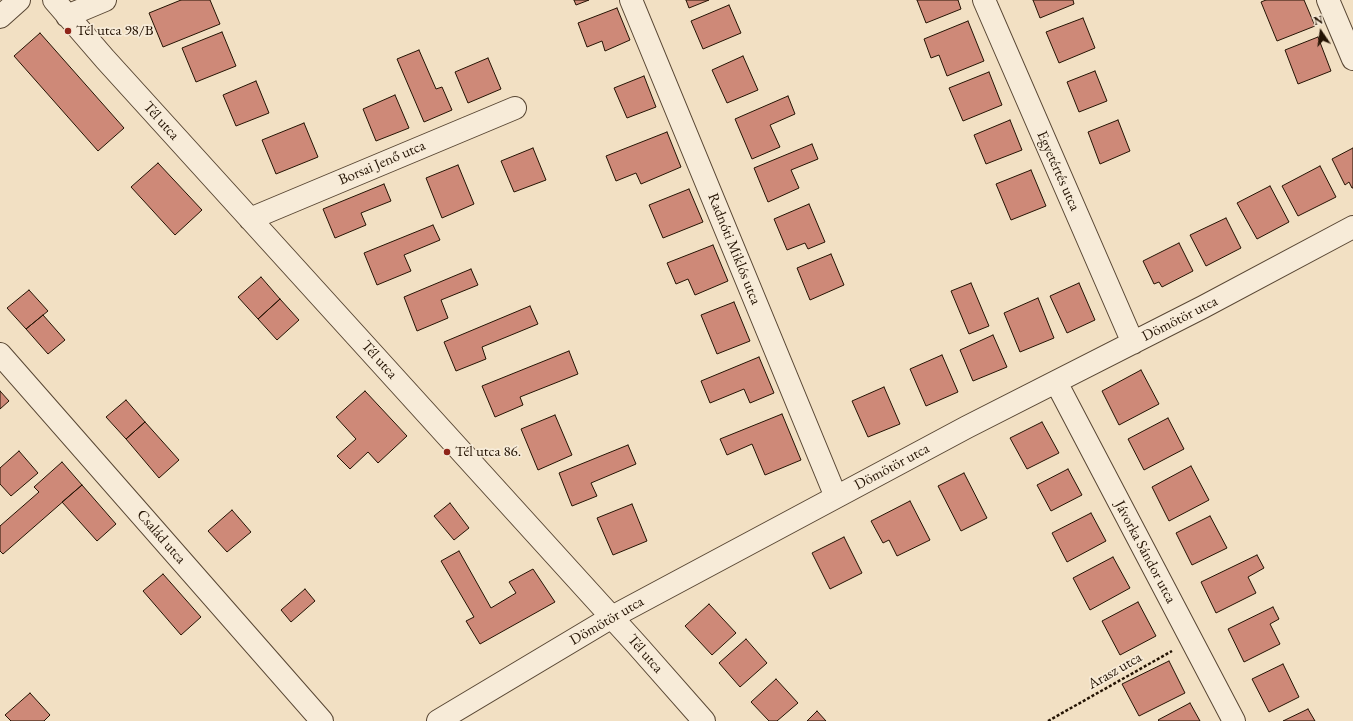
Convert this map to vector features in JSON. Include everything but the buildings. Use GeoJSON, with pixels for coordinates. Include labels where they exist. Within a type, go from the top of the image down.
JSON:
{"type":"FeatureCollection","features":[{"type":"Feature","properties":{"kind":"street"},"geometry":{"type":"LineString","coordinates":[[0,17],[19,0]]}},
{"type":"Feature","properties":{"kind":"street"},"geometry":{"type":"LineString","coordinates":[[60,8],[105,0]]}},
{"type":"Feature","properties":{"kind":"street","name":"Radnóti Miklós utca"},"geometry":{"type":"LineString","coordinates":[[631,0],[836,497]]}},
{"type":"Feature","properties":{"kind":"street","name":"Egyetértés utca"},"geometry":{"type":"LineString","coordinates":[[984,0],[1133,343]]}},
{"type":"Feature","properties":{"kind":"street"},"geometry":{"type":"LineString","coordinates":[[1328,0],[1353,59]]}},
{"type":"Feature","properties":{"kind":"street","name":"Tél utca"},"geometry":{"type":"LineString","coordinates":[[60,8],[612,617],[704,721]]}},
{"type":"Feature","properties":{"kind":"street","name":"Borsai Jenő utca"},"geometry":{"type":"LineString","coordinates":[[250,219],[515,108]]}},
{"type":"Feature","properties":{"kind":"street","name":"Dömötör utca"},"geometry":{"type":"LineString","coordinates":[[438,721],[612,617],[967,427],[1203,307],[1353,227]]}},
{"type":"Feature","properties":{"kind":"street","name":"Család utca"},"geometry":{"type":"LineString","coordinates":[[0,354],[322,721]]}},
{"type":"Feature","properties":{"kind":"street","name":"Jávorka Sándor utca"},"geometry":{"type":"LineString","coordinates":[[1056,382],[1234,721]]}},
{"type":"Feature","properties":{"kind":"path","name":"Arasz utca"},"geometry":{"type":"LineString","coordinates":[[1048,721],[1192,640]]}},
{"type":"Feature","properties":{"kind":"place","name":"Tél utca 98/B"},"geometry":{"type":"Point","coordinates":[68,31]}},
{"type":"Feature","properties":{"kind":"place","name":"Tél utca 86."},"geometry":{"type":"Point","coordinates":[447,452]}}]}
